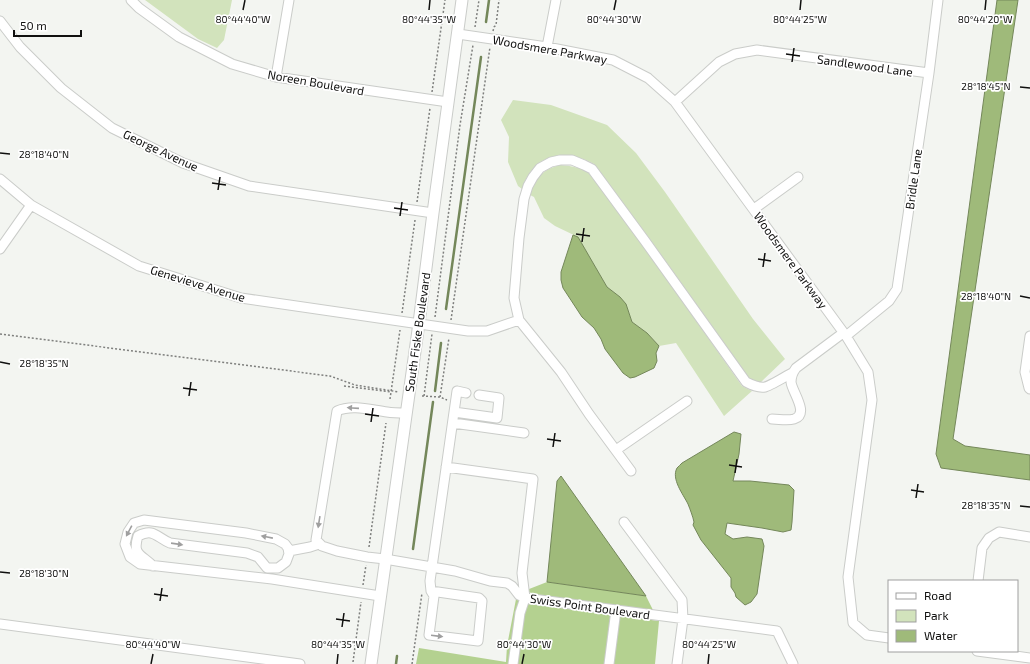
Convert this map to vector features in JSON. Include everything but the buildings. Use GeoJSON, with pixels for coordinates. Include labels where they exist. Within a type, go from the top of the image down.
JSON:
{"type":"FeatureCollection","features":[{"type":"Feature","properties":{"kind":"main road","name":"South Fiske Boulevard"},"geometry":{"type":"LineString","coordinates":[[371,664],[419,324],[462,0]]}},
{"type":"Feature","properties":{"kind":"street","name":"Noreen Boulevard"},"geometry":{"type":"LineString","coordinates":[[130,0],[179,37],[232,64],[276,77],[448,102]]}},
{"type":"Feature","properties":{"kind":"street"},"geometry":{"type":"LineString","coordinates":[[276,77],[289,0]]}},
{"type":"Feature","properties":{"kind":"street"},"geometry":{"type":"LineString","coordinates":[[547,47],[556,0]]}},
{"type":"Feature","properties":{"kind":"street","name":"Bridle Lane"},"geometry":{"type":"LineString","coordinates":[[519,320],[514,298],[519,238],[524,199],[528,186],[540,168],[551,162],[572,160],[592,169],[746,382],[757,387],[766,387],[792,373],[796,368],[845,335],[889,301],[897,289],[929,73],[938,0]]}},
{"type":"Feature","properties":{"kind":"street","name":"George Avenue"},"geometry":{"type":"LineString","coordinates":[[0,21],[20,46],[61,88],[112,128],[183,163],[249,186],[433,213]]}},
{"type":"Feature","properties":{"kind":"street","name":"Woodsmere Parkway"},"geometry":{"type":"LineString","coordinates":[[458,34],[547,47],[613,60],[648,78],[675,102],[845,335],[868,372],[872,400],[848,577],[853,623],[867,635],[888,638]]}},
{"type":"Feature","properties":{"kind":"street","name":"Sandlewood Lane"},"geometry":{"type":"LineString","coordinates":[[675,102],[719,62],[735,54],[758,50],[929,73]]}},
{"type":"Feature","properties":{"kind":"street"},"geometry":{"type":"LineString","coordinates":[[754,209],[798,177]]}},
{"type":"Feature","properties":{"kind":"street","name":"Genevieve Avenue"},"geometry":{"type":"LineString","coordinates":[[0,179],[31,205],[139,266],[241,298],[468,331],[487,331],[519,320]]}},
{"type":"Feature","properties":{"kind":"street"},"geometry":{"type":"LineString","coordinates":[[0,249],[31,205]]}},
{"type":"Feature","properties":{"kind":"street"},"geometry":{"type":"LineString","coordinates":[[519,320],[561,372],[589,414],[631,471]]}},
{"type":"Feature","properties":{"kind":"street"},"geometry":{"type":"LineString","coordinates":[[1030,336],[1025,372],[1030,388]]}},
{"type":"Feature","properties":{"kind":"street"},"geometry":{"type":"LineString","coordinates":[[772,419],[792,420],[798,417],[800,413],[799,401],[791,382],[792,373]]}},
{"type":"Feature","properties":{"kind":"street"},"geometry":{"type":"LineString","coordinates":[[431,591],[479,598],[482,601],[478,641],[429,635],[434,596],[431,591],[430,581],[452,422],[457,392],[466,393]]}},
{"type":"Feature","properties":{"kind":"street"},"geometry":{"type":"LineString","coordinates":[[454,412],[497,418],[499,398],[479,395]]}},
{"type":"Feature","properties":{"kind":"street"},"geometry":{"type":"LineString","coordinates":[[616,450],[687,401]]}},
{"type":"Feature","properties":{"kind":"street"},"geometry":{"type":"LineString","coordinates":[[289,551],[319,544],[316,540],[337,411],[344,408],[370,409],[388,413],[406,413]]}},
{"type":"Feature","properties":{"kind":"street"},"geometry":{"type":"LineString","coordinates":[[452,422],[524,433]]}},
{"type":"Feature","properties":{"kind":"street"},"geometry":{"type":"LineString","coordinates":[[446,467],[533,479],[522,573],[525,598],[520,613],[513,664]]}},
{"type":"Feature","properties":{"kind":"street"},"geometry":{"type":"LineString","coordinates":[[153,566],[137,553],[135,545],[138,536],[146,532],[152,532],[170,543],[248,553],[258,557],[267,568],[278,568],[286,562],[289,551],[285,544],[276,539],[246,533],[144,520],[134,523],[128,532],[125,544],[130,557],[140,564],[153,566],[272,579],[380,596]]}},
{"type":"Feature","properties":{"kind":"street"},"geometry":{"type":"LineString","coordinates":[[624,522],[682,600],[683,619],[677,664]]}},
{"type":"Feature","properties":{"kind":"street"},"geometry":{"type":"LineString","coordinates":[[978,580],[982,548],[989,538],[999,532],[1030,536]]}},
{"type":"Feature","properties":{"kind":"street","name":"Swiss Point Boulevard"},"geometry":{"type":"LineString","coordinates":[[319,544],[337,551],[455,571],[490,581],[507,583],[525,598],[777,631],[793,664]]}},
{"type":"Feature","properties":{"kind":"street"},"geometry":{"type":"LineString","coordinates":[[609,664],[616,610]]}},
{"type":"Feature","properties":{"kind":"street"},"geometry":{"type":"LineString","coordinates":[[0,624],[300,664]]}},
{"type":"Feature","properties":{"kind":"street"},"geometry":{"type":"LineString","coordinates":[[985,652],[1030,658]]}},
{"type":"Feature","properties":{"kind":"path"},"geometry":{"type":"LineString","coordinates":[[432,94],[445,0]]}},
{"type":"Feature","properties":{"kind":"path"},"geometry":{"type":"LineString","coordinates":[[424,396],[460,125],[479,0]]}},
{"type":"Feature","properties":{"kind":"path"},"geometry":{"type":"LineString","coordinates":[[440,397],[499,0]]}},
{"type":"Feature","properties":{"kind":"path"},"geometry":{"type":"LineString","coordinates":[[417,204],[430,106]]}},
{"type":"Feature","properties":{"kind":"path"},"geometry":{"type":"LineString","coordinates":[[402,313],[415,216]]}},
{"type":"Feature","properties":{"kind":"path"},"geometry":{"type":"LineString","coordinates":[[390,400],[400,329]]}},
{"type":"Feature","properties":{"kind":"path"},"geometry":{"type":"LineString","coordinates":[[0,334],[330,376],[355,385],[409,394]]}},
{"type":"Feature","properties":{"kind":"path"},"geometry":{"type":"LineString","coordinates":[[344,386],[391,391]]}},
{"type":"Feature","properties":{"kind":"path"},"geometry":{"type":"LineString","coordinates":[[369,547],[386,424]]}},
{"type":"Feature","properties":{"kind":"path"},"geometry":{"type":"LineString","coordinates":[[363,587],[366,565]]}},
{"type":"Feature","properties":{"kind":"path"},"geometry":{"type":"LineString","coordinates":[[412,664],[422,594]]}},
{"type":"Feature","properties":{"kind":"path"},"geometry":{"type":"LineString","coordinates":[[353,662],[362,600]]}},
{"type":"Feature","properties":{"kind":"green space"},"geometry":{"type":"Polygon","coordinates":[[[145,0],[232,0],[224,40],[217,48],[198,39],[145,0]]]}},
{"type":"Feature","properties":{"kind":"green space"},"geometry":{"type":"Polygon","coordinates":[[[513,100],[551,105],[607,125],[636,153],[665,192],[753,319],[785,359],[761,382],[749,378],[594,164],[572,156],[561,155],[551,157],[542,161],[534,168],[527,177],[522,189],[518,186],[508,162],[509,137],[501,120],[513,100]]]}},
{"type":"Feature","properties":{"kind":"green space"},"geometry":{"type":"Polygon","coordinates":[[[560,165],[575,167],[589,173],[642,244],[742,386],[752,391],[724,416],[676,343],[659,346],[647,333],[632,322],[620,297],[607,287],[578,237],[555,226],[544,218],[534,197],[530,195],[540,175],[549,169],[560,165]]]}},
{"type":"Feature","properties":{"kind":"shaded area"},"geometry":{"type":"Polygon","coordinates":[[[547,582],[646,596],[653,610],[540,595],[524,591],[547,582]]]}},
{"type":"Feature","properties":{"kind":"shaded area"},"geometry":{"type":"Polygon","coordinates":[[[516,599],[524,603],[659,621],[655,664],[416,664],[419,648],[506,662],[507,646],[516,599]]]}},
{"type":"Feature","properties":{"kind":"water"},"geometry":{"type":"Polygon","coordinates":[[[997,0],[1018,0],[953,439],[965,446],[1030,455],[1030,480],[941,468],[936,454],[997,0]]]}},
{"type":"Feature","properties":{"kind":"water"},"geometry":{"type":"Polygon","coordinates":[[[573,235],[578,237],[607,287],[620,297],[626,304],[632,322],[647,333],[659,346],[656,353],[657,361],[654,368],[630,378],[623,373],[605,349],[594,328],[582,317],[563,288],[561,272],[573,235]]]}},
{"type":"Feature","properties":{"kind":"water"},"geometry":{"type":"Polygon","coordinates":[[[734,432],[741,434],[739,454],[733,481],[750,481],[789,485],[794,490],[791,530],[783,532],[727,523],[725,534],[733,539],[747,537],[762,539],[764,546],[757,594],[751,602],[745,605],[736,597],[731,587],[731,578],[701,540],[693,525],[694,522],[691,511],[675,477],[677,468],[682,463],[734,432]]]}},
{"type":"Feature","properties":{"kind":"water"},"geometry":{"type":"Polygon","coordinates":[[[561,476],[646,596],[547,582],[557,481],[561,476]]]}},
{"type":"Feature","properties":{"kind":"waterway"},"geometry":{"type":"LineString","coordinates":[[486,22],[489,0]]}},
{"type":"Feature","properties":{"kind":"waterway"},"geometry":{"type":"LineString","coordinates":[[446,309],[481,57]]}},
{"type":"Feature","properties":{"kind":"waterway"},"geometry":{"type":"LineString","coordinates":[[435,391],[441,343]]}},
{"type":"Feature","properties":{"kind":"waterway"},"geometry":{"type":"LineString","coordinates":[[413,549],[433,402]]}},
{"type":"Feature","properties":{"kind":"waterway"},"geometry":{"type":"LineString","coordinates":[[396,664],[397,656]]}}]}
